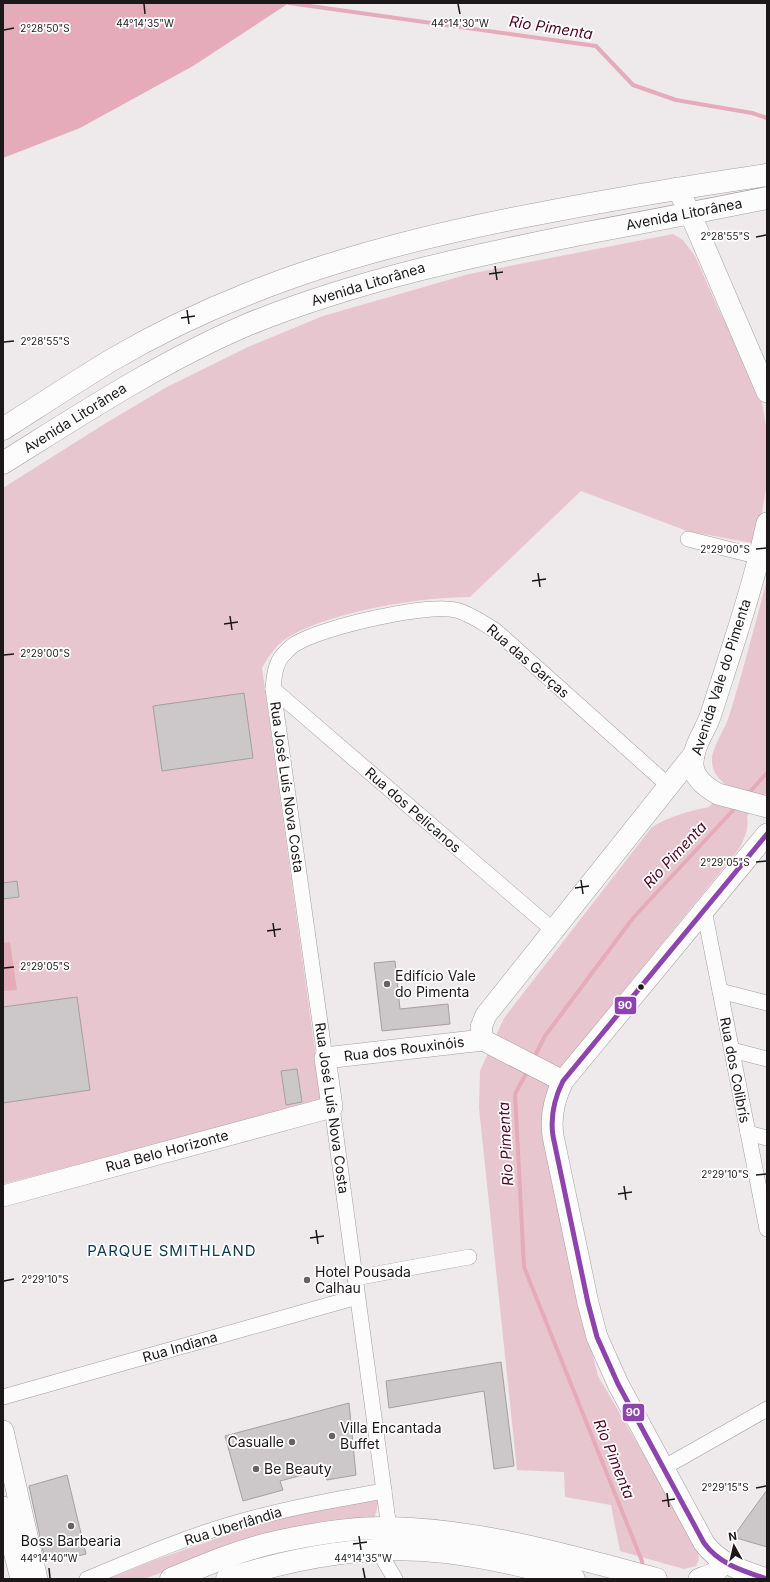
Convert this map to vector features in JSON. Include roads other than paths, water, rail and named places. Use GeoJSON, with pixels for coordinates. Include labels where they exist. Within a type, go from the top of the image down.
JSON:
{"type":"FeatureCollection","features":[{"type":"Feature","properties":{"kind":"main road","name":"Avenida Litorânea"},"geometry":{"type":"LineString","coordinates":[[3,429],[110,361],[146,341],[181,323],[243,295],[306,272],[358,255],[463,228],[677,188],[767,175]]}},
{"type":"Feature","properties":{"kind":"main road","name":"Avenida Litorânea"},"geometry":{"type":"LineString","coordinates":[[3,463],[106,398],[162,365],[242,327],[295,307],[393,276],[451,260],[767,198]]}},
{"type":"Feature","properties":{"kind":"main road"},"geometry":{"type":"LineString","coordinates":[[171,1579],[275,1542],[303,1536],[350,1530],[389,1528],[432,1531],[490,1539],[656,1579]]}},
{"type":"Feature","properties":{"kind":"main road"},"geometry":{"type":"LineString","coordinates":[[227,1579],[292,1561],[334,1553],[378,1550],[445,1552],[494,1560],[542,1575],[574,1579]]}},
{"type":"Feature","properties":{"kind":"street"},"geometry":{"type":"LineString","coordinates":[[677,188],[690,213],[767,392]]}},
{"type":"Feature","properties":{"kind":"street","name":"Avenida Vale do Pimenta"},"geometry":{"type":"LineString","coordinates":[[669,786],[682,780],[697,777],[694,768],[694,754],[708,725],[760,556],[767,523]]}},
{"type":"Feature","properties":{"kind":"street"},"geometry":{"type":"LineString","coordinates":[[688,539],[760,556]]}},
{"type":"Feature","properties":{"kind":"street","name":"Rua das Garças"},"geometry":{"type":"LineString","coordinates":[[273,689],[275,668],[282,655],[296,643],[325,631],[408,612],[441,608],[456,610],[469,614],[496,632],[669,786]]}},
{"type":"Feature","properties":{"kind":"street","name":"Rua dos Pelicanos"},"geometry":{"type":"LineString","coordinates":[[273,689],[553,930]]}},
{"type":"Feature","properties":{"kind":"street","name":"Rua José Luís Nova Costa"},"geometry":{"type":"LineString","coordinates":[[273,689],[389,1528]]}},
{"type":"Feature","properties":{"kind":"street"},"geometry":{"type":"LineString","coordinates":[[555,1077],[491,1044],[481,1027],[484,1018],[694,754]]}},
{"type":"Feature","properties":{"kind":"street"},"geometry":{"type":"LineString","coordinates":[[697,777],[706,787],[718,794],[765,807]]}},
{"type":"Feature","properties":{"kind":"street"},"geometry":{"type":"LineString","coordinates":[[725,1570],[704,1543],[606,1360],[588,1303],[552,1128],[553,1105],[555,1077],[704,910],[767,834]]}},
{"type":"Feature","properties":{"kind":"street","name":"Rua dos Colibrís"},"geometry":{"type":"LineString","coordinates":[[704,910],[748,1133],[764,1197],[767,1229]]}},
{"type":"Feature","properties":{"kind":"street"},"geometry":{"type":"LineString","coordinates":[[720,991],[767,1003]]}},
{"type":"Feature","properties":{"kind":"street","name":"Rua dos Rouxinóis"},"geometry":{"type":"LineString","coordinates":[[325,1058],[491,1044]]}},
{"type":"Feature","properties":{"kind":"street"},"geometry":{"type":"LineString","coordinates":[[732,1050],[767,1059]]}},
{"type":"Feature","properties":{"kind":"street","name":"Rua Belo Horizonte"},"geometry":{"type":"LineString","coordinates":[[3,1196],[332,1107]]}},
{"type":"Feature","properties":{"kind":"street"},"geometry":{"type":"LineString","coordinates":[[748,1133],[767,1138]]}},
{"type":"Feature","properties":{"kind":"street"},"geometry":{"type":"LineString","coordinates":[[355,1278],[469,1256]]}},
{"type":"Feature","properties":{"kind":"street","name":"Rua Indiana"},"geometry":{"type":"LineString","coordinates":[[3,1397],[358,1297]]}},
{"type":"Feature","properties":{"kind":"street"},"geometry":{"type":"LineString","coordinates":[[663,1468],[767,1409]]}},
{"type":"Feature","properties":{"kind":"street"},"geometry":{"type":"LineString","coordinates":[[3,1431],[37,1579]]}},
{"type":"Feature","properties":{"kind":"street","name":"Rua Uberlândia"},"geometry":{"type":"LineString","coordinates":[[87,1579],[186,1539],[231,1524],[318,1503],[384,1491]]}},
{"type":"Feature","properties":{"kind":"street"},"geometry":{"type":"LineString","coordinates":[[3,1507],[21,1579]]}},
{"type":"Feature","properties":{"kind":"street"},"geometry":{"type":"LineString","coordinates":[[378,1550],[395,1579]]}},
{"type":"Feature","properties":{"kind":"street"},"geometry":{"type":"LineString","coordinates":[[700,1579],[717,1572],[721,1567],[725,1570],[767,1579]]}},
{"type":"Feature","properties":{"kind":"waterway","name":"Rio Pimenta"},"geometry":{"type":"LineString","coordinates":[[289,3],[596,46],[633,85],[676,100],[752,113],[767,118]]}},
{"type":"Feature","properties":{"kind":"waterway","name":"Rio Pimenta"},"geometry":{"type":"LineString","coordinates":[[747,795],[767,773]]}},
{"type":"Feature","properties":{"kind":"waterway","name":"Rio Pimenta"},"geometry":{"type":"LineString","coordinates":[[534,1058],[545,1036],[633,918],[737,806]]}},
{"type":"Feature","properties":{"kind":"waterway","name":"Rio Pimenta"},"geometry":{"type":"LineString","coordinates":[[528,1070],[515,1094],[524,1267],[642,1561],[643,1569]]}},
{"type":"Feature","properties":{"kind":"place","name":"Edifício Vale do Pimenta"},"geometry":{"type":"Point","coordinates":[387,984]}},
{"type":"Feature","properties":{"kind":"place","name":"Hotel Pousada Calhau"},"geometry":{"type":"Point","coordinates":[307,1280]}},
{"type":"Feature","properties":{"kind":"place","name":"Villa Encantada Buffet"},"geometry":{"type":"Point","coordinates":[332,1436]}},
{"type":"Feature","properties":{"kind":"place","name":"Casualle"},"geometry":{"type":"Point","coordinates":[292,1442]}},
{"type":"Feature","properties":{"kind":"place","name":"Be Beauty"},"geometry":{"type":"Point","coordinates":[256,1469]}},
{"type":"Feature","properties":{"kind":"place","name":"Boss Barbearia"},"geometry":{"type":"Point","coordinates":[71,1526]}},
{"type":"Feature","properties":{"kind":"district","name":"PARQUE SMITHLAND"},"geometry":{"type":"Point","coordinates":[172,1251]}}]}
